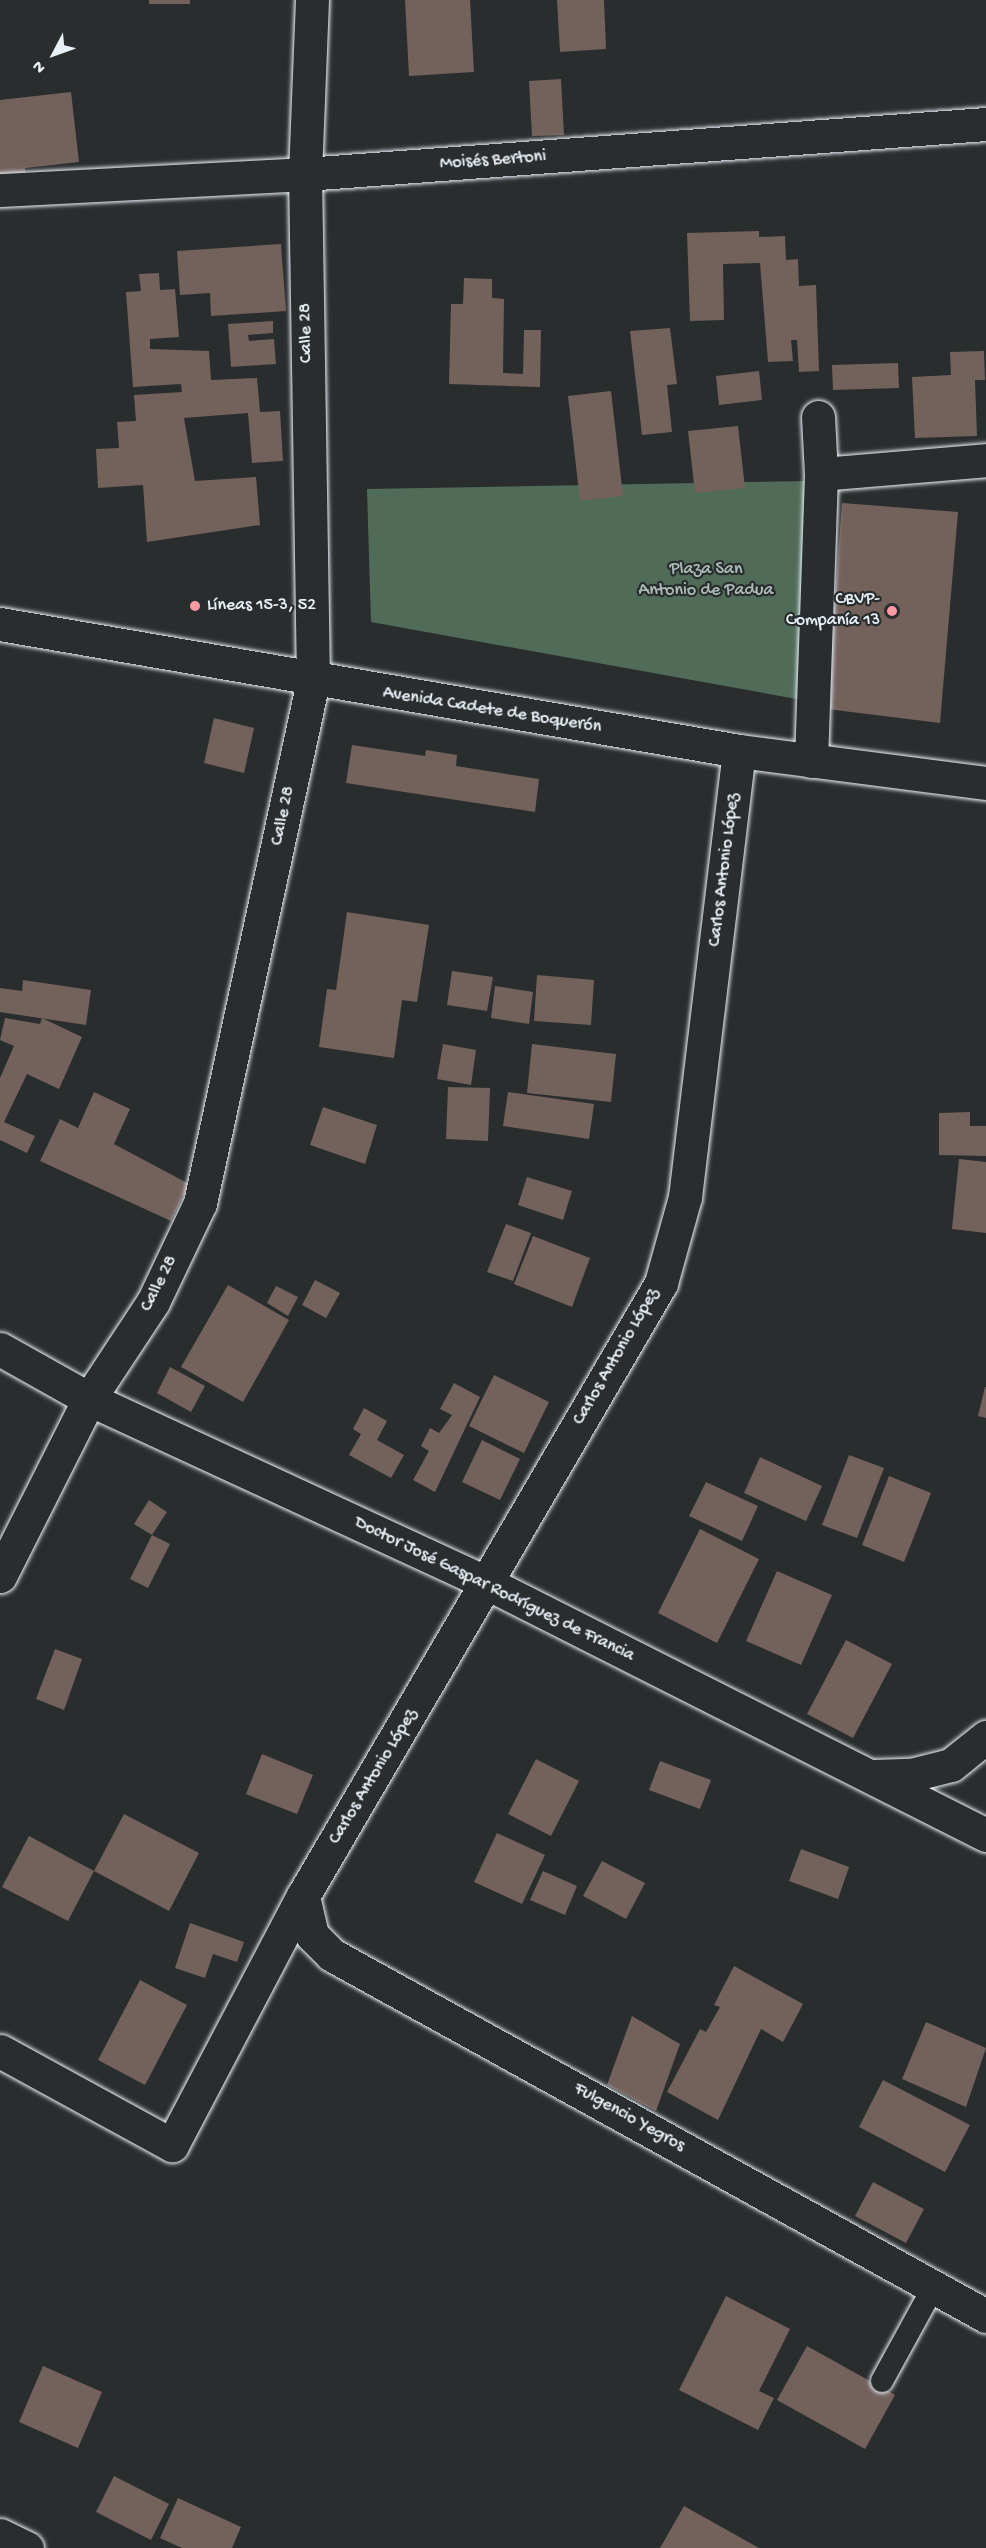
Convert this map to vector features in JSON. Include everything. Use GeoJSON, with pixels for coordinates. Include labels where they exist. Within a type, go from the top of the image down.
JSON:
{"type":"FeatureCollection","features":[{"type":"Feature","properties":{"kind":"street","name":"Calle 28"},"geometry":{"type":"LineString","coordinates":[[0,1576],[89,1399],[153,1302],[200,1203],[313,681],[305,174],[312,0]]}},
{"type":"Feature","properties":{"kind":"street","name":"Moisés Bertoni"},"geometry":{"type":"LineString","coordinates":[[0,190],[305,174],[986,124]]}},
{"type":"Feature","properties":{"kind":"street"},"geometry":{"type":"LineString","coordinates":[[811,760],[821,474],[818,417]]}},
{"type":"Feature","properties":{"kind":"street"},"geometry":{"type":"LineString","coordinates":[[821,474],[986,460]]}},
{"type":"Feature","properties":{"kind":"street","name":"Avenida Cadete de Boquerón"},"geometry":{"type":"LineString","coordinates":[[0,624],[313,681],[739,751],[986,783]]}},
{"type":"Feature","properties":{"kind":"street","name":"Carlos Antonio López"},"geometry":{"type":"LineString","coordinates":[[0,2051],[172,2145],[303,1896],[489,1584],[661,1283],[685,1197],[739,751]]}},
{"type":"Feature","properties":{"kind":"street","name":"Doctor José Gaspar Rodríguez de Francia"},"geometry":{"type":"LineString","coordinates":[[0,1349],[89,1399],[489,1584],[986,1835]]}},
{"type":"Feature","properties":{"kind":"street"},"geometry":{"type":"LineString","coordinates":[[868,1776],[911,1775],[951,1765],[986,1737]]}},
{"type":"Feature","properties":{"kind":"street","name":"Fulgencio Yegros"},"geometry":{"type":"LineString","coordinates":[[303,1896],[312,1935],[332,1955],[986,2316]]}},
{"type":"Feature","properties":{"kind":"street"},"geometry":{"type":"LineString","coordinates":[[0,2535],[27,2548]]}},
{"type":"Feature","properties":{"kind":"lane"},"geometry":{"type":"LineString","coordinates":[[882,2382],[933,2288]]}},
{"type":"Feature","properties":{"kind":"green space","name":"Plaza San Antonio de Padua"},"geometry":{"type":"Polygon","coordinates":[[[808,481],[802,700],[371,622],[367,489],[808,481]]]}},
{"type":"Feature","properties":{"kind":"building"},"geometry":{"type":"Polygon","coordinates":[[[149,0],[190,0],[190,4],[149,4],[149,0]]]}},
{"type":"Feature","properties":{"kind":"building"},"geometry":{"type":"Polygon","coordinates":[[[405,0],[470,0],[474,72],[409,76],[405,0]]]}},
{"type":"Feature","properties":{"kind":"building"},"geometry":{"type":"Polygon","coordinates":[[[557,0],[604,0],[606,49],[560,52],[557,0]]]}},
{"type":"Feature","properties":{"kind":"building"},"geometry":{"type":"Polygon","coordinates":[[[561,79],[564,135],[532,136],[529,81],[561,79]]]}},
{"type":"Feature","properties":{"kind":"building"},"geometry":{"type":"Polygon","coordinates":[[[71,92],[79,162],[25,168],[27,184],[0,187],[0,100],[71,92]]]}},
{"type":"Feature","properties":{"kind":"building"},"geometry":{"type":"Polygon","coordinates":[[[759,231],[759,237],[785,236],[786,260],[798,259],[799,286],[816,285],[819,371],[799,372],[797,340],[791,340],[793,361],[768,362],[760,263],[723,264],[724,320],[690,321],[687,233],[759,231]]]}},
{"type":"Feature","properties":{"kind":"building"},"geometry":{"type":"Polygon","coordinates":[[[281,244],[286,311],[211,316],[210,293],[180,295],[177,251],[281,244]]]}},
{"type":"Feature","properties":{"kind":"building"},"geometry":{"type":"Polygon","coordinates":[[[159,273],[160,290],[175,289],[179,337],[150,339],[150,349],[209,351],[211,380],[257,378],[260,412],[280,411],[283,461],[252,463],[248,413],[184,418],[195,481],[256,477],[260,525],[147,542],[143,485],[98,488],[96,449],[119,448],[117,422],[136,421],[134,395],[182,392],[181,384],[133,387],[126,292],[141,291],[139,274],[159,273]]]}},
{"type":"Feature","properties":{"kind":"building"},"geometry":{"type":"Polygon","coordinates":[[[464,278],[492,279],[492,298],[504,299],[503,373],[523,374],[524,330],[541,330],[540,387],[449,384],[451,304],[463,304],[464,278]]]}},
{"type":"Feature","properties":{"kind":"building"},"geometry":{"type":"Polygon","coordinates":[[[273,321],[273,333],[248,335],[249,341],[274,339],[276,364],[231,367],[228,324],[273,321]]]}},
{"type":"Feature","properties":{"kind":"building"},"geometry":{"type":"Polygon","coordinates":[[[670,328],[677,384],[667,385],[672,432],[642,435],[630,331],[670,328]]]}},
{"type":"Feature","properties":{"kind":"building"},"geometry":{"type":"Polygon","coordinates":[[[984,351],[985,380],[975,380],[977,436],[915,438],[912,377],[951,375],[950,352],[984,351]]]}},
{"type":"Feature","properties":{"kind":"building"},"geometry":{"type":"Polygon","coordinates":[[[898,363],[899,388],[833,390],[832,365],[898,363]]]}},
{"type":"Feature","properties":{"kind":"building"},"geometry":{"type":"Polygon","coordinates":[[[759,371],[762,400],[719,405],[716,376],[759,371]]]}},
{"type":"Feature","properties":{"kind":"building"},"geometry":{"type":"Polygon","coordinates":[[[611,391],[623,496],[580,501],[568,396],[611,391]]]}},
{"type":"Feature","properties":{"kind":"building"},"geometry":{"type":"Polygon","coordinates":[[[738,426],[745,488],[695,493],[688,431],[738,426]]]}},
{"type":"Feature","properties":{"kind":"building","name":"CBVP- Companía 13"},"geometry":{"type":"Polygon","coordinates":[[[842,503],[958,512],[940,723],[827,709],[842,503]]]}},
{"type":"Feature","properties":{"kind":"building"},"geometry":{"type":"Polygon","coordinates":[[[214,718],[254,728],[244,773],[204,763],[214,718]]]}},
{"type":"Feature","properties":{"kind":"building"},"geometry":{"type":"Polygon","coordinates":[[[352,745],[425,756],[426,750],[457,755],[456,766],[539,779],[535,812],[346,783],[352,745]]]}},
{"type":"Feature","properties":{"kind":"building"},"geometry":{"type":"Polygon","coordinates":[[[347,912],[429,925],[417,1002],[402,1000],[394,1058],[319,1047],[327,989],[336,990],[347,912]]]}},
{"type":"Feature","properties":{"kind":"building"},"geometry":{"type":"Polygon","coordinates":[[[452,971],[493,977],[487,1011],[447,1005],[452,971]]]}},
{"type":"Feature","properties":{"kind":"building"},"geometry":{"type":"Polygon","coordinates":[[[537,975],[594,980],[591,1025],[534,1021],[537,975]]]}},
{"type":"Feature","properties":{"kind":"building"},"geometry":{"type":"Polygon","coordinates":[[[23,980],[91,990],[86,1025],[0,1012],[0,988],[22,991],[23,980]]]}},
{"type":"Feature","properties":{"kind":"building"},"geometry":{"type":"Polygon","coordinates":[[[495,986],[533,992],[529,1024],[491,1018],[495,986]]]}},
{"type":"Feature","properties":{"kind":"building"},"geometry":{"type":"Polygon","coordinates":[[[5,1018],[40,1024],[42,1018],[82,1037],[59,1089],[27,1074],[4,1122],[35,1136],[27,1153],[0,1140],[0,1078],[14,1046],[0,1040],[5,1018]]]}},
{"type":"Feature","properties":{"kind":"building"},"geometry":{"type":"Polygon","coordinates":[[[443,1044],[476,1050],[471,1085],[437,1079],[443,1044]]]}},
{"type":"Feature","properties":{"kind":"building"},"geometry":{"type":"Polygon","coordinates":[[[532,1044],[616,1054],[611,1102],[527,1093],[532,1044]]]}},
{"type":"Feature","properties":{"kind":"building"},"geometry":{"type":"Polygon","coordinates":[[[448,1087],[490,1088],[488,1141],[446,1139],[448,1087]]]}},
{"type":"Feature","properties":{"kind":"building"},"geometry":{"type":"Polygon","coordinates":[[[94,1092],[130,1109],[114,1144],[189,1184],[171,1221],[40,1161],[60,1119],[78,1128],[94,1092]]]}},
{"type":"Feature","properties":{"kind":"building"},"geometry":{"type":"Polygon","coordinates":[[[508,1092],[594,1104],[589,1139],[503,1126],[508,1092]]]}},
{"type":"Feature","properties":{"kind":"building"},"geometry":{"type":"Polygon","coordinates":[[[323,1107],[377,1125],[365,1164],[310,1145],[323,1107]]]}},
{"type":"Feature","properties":{"kind":"building"},"geometry":{"type":"Polygon","coordinates":[[[970,1112],[970,1126],[986,1126],[986,1156],[939,1155],[939,1113],[970,1112]]]}},
{"type":"Feature","properties":{"kind":"building"},"geometry":{"type":"Polygon","coordinates":[[[959,1159],[986,1162],[986,1233],[952,1229],[959,1159]]]}},
{"type":"Feature","properties":{"kind":"building"},"geometry":{"type":"Polygon","coordinates":[[[527,1177],[572,1191],[563,1220],[518,1205],[527,1177]]]}},
{"type":"Feature","properties":{"kind":"building"},"geometry":{"type":"Polygon","coordinates":[[[506,1224],[531,1233],[513,1281],[487,1272],[506,1224]]]}},
{"type":"Feature","properties":{"kind":"building"},"geometry":{"type":"Polygon","coordinates":[[[533,1236],[590,1258],[572,1307],[514,1284],[533,1236]]]}},
{"type":"Feature","properties":{"kind":"building"},"geometry":{"type":"Polygon","coordinates":[[[315,1280],[340,1293],[326,1318],[302,1305],[315,1280]]]}},
{"type":"Feature","properties":{"kind":"building"},"geometry":{"type":"Polygon","coordinates":[[[228,1285],[289,1320],[243,1402],[181,1367],[228,1285]]]}},
{"type":"Feature","properties":{"kind":"building"},"geometry":{"type":"Polygon","coordinates":[[[276,1286],[298,1297],[288,1316],[267,1303],[276,1286]]]}},
{"type":"Feature","properties":{"kind":"building"},"geometry":{"type":"Polygon","coordinates":[[[170,1367],[205,1386],[191,1412],[157,1393],[170,1367]]]}},
{"type":"Feature","properties":{"kind":"building"},"geometry":{"type":"Polygon","coordinates":[[[494,1375],[549,1402],[524,1453],[469,1426],[494,1375]]]}},
{"type":"Feature","properties":{"kind":"building"},"geometry":{"type":"Polygon","coordinates":[[[454,1383],[480,1397],[435,1492],[413,1480],[429,1451],[421,1446],[430,1428],[439,1433],[452,1415],[440,1409],[454,1383]]]}},
{"type":"Feature","properties":{"kind":"building"},"geometry":{"type":"Polygon","coordinates":[[[986,1387],[986,1418],[978,1416],[986,1387]]]}},
{"type":"Feature","properties":{"kind":"building"},"geometry":{"type":"Polygon","coordinates":[[[364,1408],[387,1421],[377,1440],[404,1455],[391,1478],[349,1455],[361,1434],[353,1429],[364,1408]]]}},
{"type":"Feature","properties":{"kind":"building"},"geometry":{"type":"Polygon","coordinates":[[[482,1440],[520,1459],[500,1500],[462,1482],[482,1440]]]}},
{"type":"Feature","properties":{"kind":"building"},"geometry":{"type":"Polygon","coordinates":[[[849,1455],[884,1468],[857,1538],[822,1525],[849,1455]]]}},
{"type":"Feature","properties":{"kind":"building"},"geometry":{"type":"Polygon","coordinates":[[[760,1457],[822,1486],[806,1521],[744,1493],[760,1457]]]}},
{"type":"Feature","properties":{"kind":"building"},"geometry":{"type":"Polygon","coordinates":[[[889,1476],[931,1493],[904,1562],[862,1545],[889,1476]]]}},
{"type":"Feature","properties":{"kind":"building"},"geometry":{"type":"Polygon","coordinates":[[[706,1482],[758,1506],[742,1541],[689,1516],[706,1482]]]}},
{"type":"Feature","properties":{"kind":"building"},"geometry":{"type":"Polygon","coordinates":[[[149,1500],[167,1512],[152,1535],[134,1524],[149,1500]]]}},
{"type":"Feature","properties":{"kind":"building"},"geometry":{"type":"Polygon","coordinates":[[[700,1529],[759,1559],[717,1643],[658,1613],[700,1529]]]}},
{"type":"Feature","properties":{"kind":"building"},"geometry":{"type":"Polygon","coordinates":[[[152,1535],[170,1544],[148,1588],[130,1579],[152,1535]]]}},
{"type":"Feature","properties":{"kind":"building"},"geometry":{"type":"Polygon","coordinates":[[[777,1571],[832,1595],[801,1665],[746,1641],[777,1571]]]}},
{"type":"Feature","properties":{"kind":"building"},"geometry":{"type":"Polygon","coordinates":[[[846,1640],[892,1664],[853,1738],[807,1714],[846,1640]]]}},
{"type":"Feature","properties":{"kind":"building"},"geometry":{"type":"Polygon","coordinates":[[[55,1649],[82,1659],[64,1710],[36,1699],[55,1649]]]}},
{"type":"Feature","properties":{"kind":"building"},"geometry":{"type":"Polygon","coordinates":[[[262,1754],[313,1775],[297,1814],[246,1794],[262,1754]]]}},
{"type":"Feature","properties":{"kind":"building"},"geometry":{"type":"Polygon","coordinates":[[[536,1759],[579,1781],[551,1836],[508,1814],[536,1759]]]}},
{"type":"Feature","properties":{"kind":"building"},"geometry":{"type":"Polygon","coordinates":[[[660,1761],[711,1780],[700,1809],[649,1790],[660,1761]]]}},
{"type":"Feature","properties":{"kind":"building"},"geometry":{"type":"Polygon","coordinates":[[[124,1814],[199,1853],[169,1911],[94,1871],[124,1814]]]}},
{"type":"Feature","properties":{"kind":"building"},"geometry":{"type":"Polygon","coordinates":[[[497,1833],[545,1855],[522,1904],[474,1882],[497,1833]]]}},
{"type":"Feature","properties":{"kind":"building"},"geometry":{"type":"Polygon","coordinates":[[[29,1836],[94,1871],[68,1921],[2,1887],[29,1836]]]}},
{"type":"Feature","properties":{"kind":"building"},"geometry":{"type":"Polygon","coordinates":[[[801,1849],[849,1867],[838,1899],[789,1881],[801,1849]]]}},
{"type":"Feature","properties":{"kind":"building"},"geometry":{"type":"Polygon","coordinates":[[[602,1861],[645,1883],[626,1919],[583,1896],[602,1861]]]}},
{"type":"Feature","properties":{"kind":"building"},"geometry":{"type":"Polygon","coordinates":[[[543,1871],[577,1886],[565,1915],[530,1900],[543,1871]]]}},
{"type":"Feature","properties":{"kind":"building"},"geometry":{"type":"Polygon","coordinates":[[[190,1923],[244,1942],[237,1962],[213,1954],[205,1978],[175,1968],[190,1923]]]}},
{"type":"Feature","properties":{"kind":"building"},"geometry":{"type":"Polygon","coordinates":[[[734,1966],[803,2004],[783,2042],[761,2029],[718,2120],[667,2092],[700,2029],[706,2032],[720,2007],[714,2005],[734,1966]]]}},
{"type":"Feature","properties":{"kind":"building"},"geometry":{"type":"Polygon","coordinates":[[[140,1980],[187,2005],[145,2085],[98,2060],[140,1980]]]}},
{"type":"Feature","properties":{"kind":"building"},"geometry":{"type":"Polygon","coordinates":[[[632,2016],[680,2044],[656,2111],[607,2085],[632,2016]]]}},
{"type":"Feature","properties":{"kind":"building"},"geometry":{"type":"Polygon","coordinates":[[[926,2022],[986,2048],[966,2107],[902,2079],[926,2022]]]}},
{"type":"Feature","properties":{"kind":"building"},"geometry":{"type":"Polygon","coordinates":[[[883,2080],[970,2125],[945,2172],[859,2127],[883,2080]]]}},
{"type":"Feature","properties":{"kind":"building"},"geometry":{"type":"Polygon","coordinates":[[[873,2182],[924,2209],[906,2243],[855,2216],[873,2182]]]}},
{"type":"Feature","properties":{"kind":"building"},"geometry":{"type":"Polygon","coordinates":[[[726,2296],[790,2329],[759,2391],[774,2398],[758,2430],[679,2390],[726,2296]]]}},
{"type":"Feature","properties":{"kind":"building"},"geometry":{"type":"Polygon","coordinates":[[[807,2346],[895,2395],[865,2449],[777,2400],[807,2346]]]}},
{"type":"Feature","properties":{"kind":"building"},"geometry":{"type":"Polygon","coordinates":[[[43,2366],[102,2392],[78,2448],[19,2422],[43,2366]]]}},
{"type":"Feature","properties":{"kind":"building"},"geometry":{"type":"Polygon","coordinates":[[[114,2476],[169,2504],[151,2540],[96,2512],[114,2476]]]}},
{"type":"Feature","properties":{"kind":"building"},"geometry":{"type":"Polygon","coordinates":[[[178,2498],[241,2527],[232,2548],[182,2548],[160,2538],[178,2498]]]}},
{"type":"Feature","properties":{"kind":"building"},"geometry":{"type":"Polygon","coordinates":[[[684,2506],[759,2548],[660,2548],[684,2506]]]}},
{"type":"Feature","properties":{"kind":"place","name":"Líneas 15-3, 52"},"geometry":{"type":"Point","coordinates":[195,606]}},
{"type":"Feature","properties":{"kind":"place","name":"CBVP- Companía 13"},"geometry":{"type":"Point","coordinates":[892,611]}}]}
